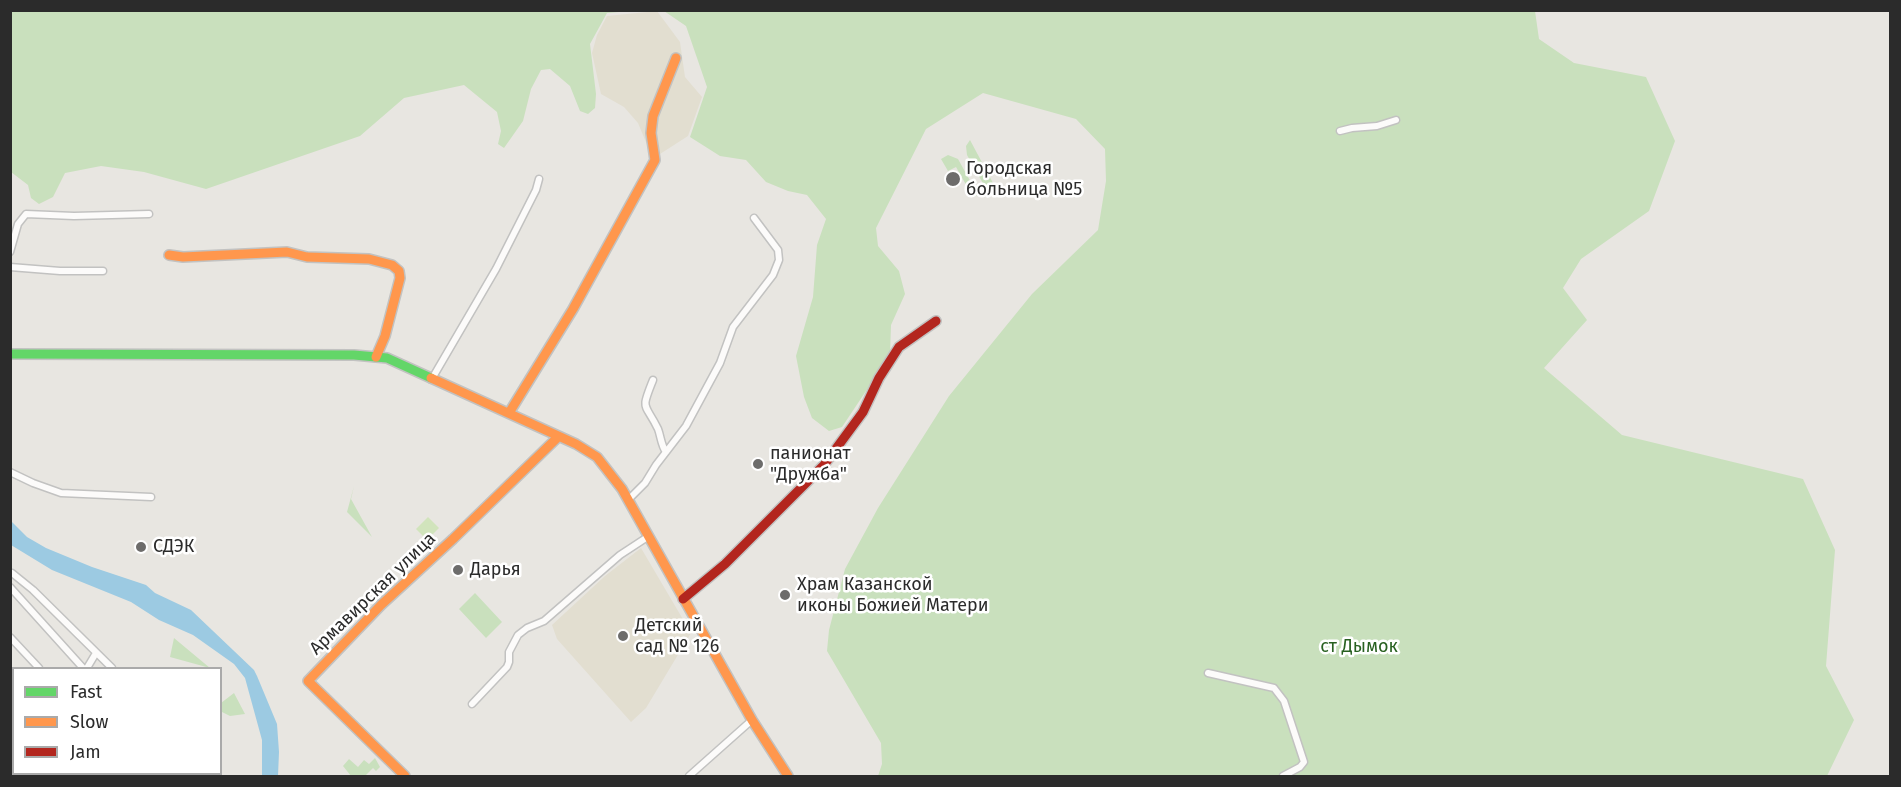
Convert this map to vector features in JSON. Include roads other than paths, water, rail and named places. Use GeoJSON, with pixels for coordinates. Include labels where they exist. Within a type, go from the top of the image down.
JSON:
{"type":"FeatureCollection","features":[{"type":"Feature","properties":{"kind":"street"},"geometry":{"type":"LineString","coordinates":[[509,414],[573,309],[655,160],[651,133],[653,116],[676,58]]}},
{"type":"Feature","properties":{"kind":"street"},"geometry":{"type":"LineString","coordinates":[[1340,131],[1377,126],[1396,120]]}},
{"type":"Feature","properties":{"kind":"street"},"geometry":{"type":"LineString","coordinates":[[433,377],[496,269],[537,190],[539,180]]}},
{"type":"Feature","properties":{"kind":"street"},"geometry":{"type":"LineString","coordinates":[[10,252],[18,224],[26,214],[74,216],[149,214]]}},
{"type":"Feature","properties":{"kind":"street"},"geometry":{"type":"LineString","coordinates":[[628,500],[645,483],[686,426],[720,363],[733,327],[773,275],[779,260],[778,250],[754,218]]}},
{"type":"Feature","properties":{"kind":"street"},"geometry":{"type":"LineString","coordinates":[[170,255],[183,257],[286,252],[307,257],[369,259],[392,265],[399,271],[400,278],[385,336],[376,357]]}},
{"type":"Feature","properties":{"kind":"street"},"geometry":{"type":"LineString","coordinates":[[10,267],[60,271],[103,270]]}},
{"type":"Feature","properties":{"kind":"street"},"geometry":{"type":"LineString","coordinates":[[683,598],[725,564],[824,465],[863,412],[894,353],[908,340],[936,321]]}},
{"type":"Feature","properties":{"kind":"street"},"geometry":{"type":"LineString","coordinates":[[10,354],[354,355],[387,358],[576,444],[597,457],[628,500],[752,720],[788,777]]}},
{"type":"Feature","properties":{"kind":"street"},"geometry":{"type":"LineString","coordinates":[[653,380],[645,401],[646,411],[657,428],[662,447],[666,452]]}},
{"type":"Feature","properties":{"kind":"street","name":"Армавирская улица"},"geometry":{"type":"LineString","coordinates":[[405,777],[308,681],[381,605],[456,537],[558,437]]}},
{"type":"Feature","properties":{"kind":"street"},"geometry":{"type":"LineString","coordinates":[[10,472],[61,493],[87,492],[151,497]]}},
{"type":"Feature","properties":{"kind":"street"},"geometry":{"type":"LineString","coordinates":[[472,704],[507,667],[509,652],[518,635],[527,628],[544,621],[620,555],[649,536]]}},
{"type":"Feature","properties":{"kind":"street"},"geometry":{"type":"LineString","coordinates":[[12,573],[110,667]]}},
{"type":"Feature","properties":{"kind":"street"},"geometry":{"type":"LineString","coordinates":[[10,587],[83,667]]}},
{"type":"Feature","properties":{"kind":"street"},"geometry":{"type":"LineString","coordinates":[[10,637],[37,667]]}},
{"type":"Feature","properties":{"kind":"street"},"geometry":{"type":"LineString","coordinates":[[86,667],[96,652]]}},
{"type":"Feature","properties":{"kind":"street"},"geometry":{"type":"LineString","coordinates":[[1208,673],[1274,688],[1284,701],[1304,762],[1283,777]]}},
{"type":"Feature","properties":{"kind":"street"},"geometry":{"type":"LineString","coordinates":[[689,777],[752,720]]}},
{"type":"Feature","properties":{"kind":"water"},"geometry":{"type":"Polygon","coordinates":[[[11,521],[27,537],[46,548],[92,567],[146,585],[155,593],[191,610],[254,670],[277,724],[278,776],[262,776],[262,740],[245,678],[234,664],[193,635],[159,620],[131,602],[52,570],[11,545],[11,521]]]}},
{"type":"Feature","properties":{"kind":"place","name":"Городская больница №5"},"geometry":{"type":"Point","coordinates":[953,179]}},
{"type":"Feature","properties":{"kind":"place","name":"панионат \"Дружба\""},"geometry":{"type":"Point","coordinates":[758,464]}},
{"type":"Feature","properties":{"kind":"place","name":"СДЭК"},"geometry":{"type":"Point","coordinates":[141,547]}},
{"type":"Feature","properties":{"kind":"place","name":"Дарья"},"geometry":{"type":"Point","coordinates":[458,570]}},
{"type":"Feature","properties":{"kind":"place","name":"Храм Казанской иконы Божией Матери"},"geometry":{"type":"Point","coordinates":[785,595]}},
{"type":"Feature","properties":{"kind":"place","name":"Детский сад № 126"},"geometry":{"type":"Point","coordinates":[623,636]}},
{"type":"Feature","properties":{"kind":"park label","name":"ст Дымок"},"geometry":{"type":"Point","coordinates":[1359,647]}}]}
